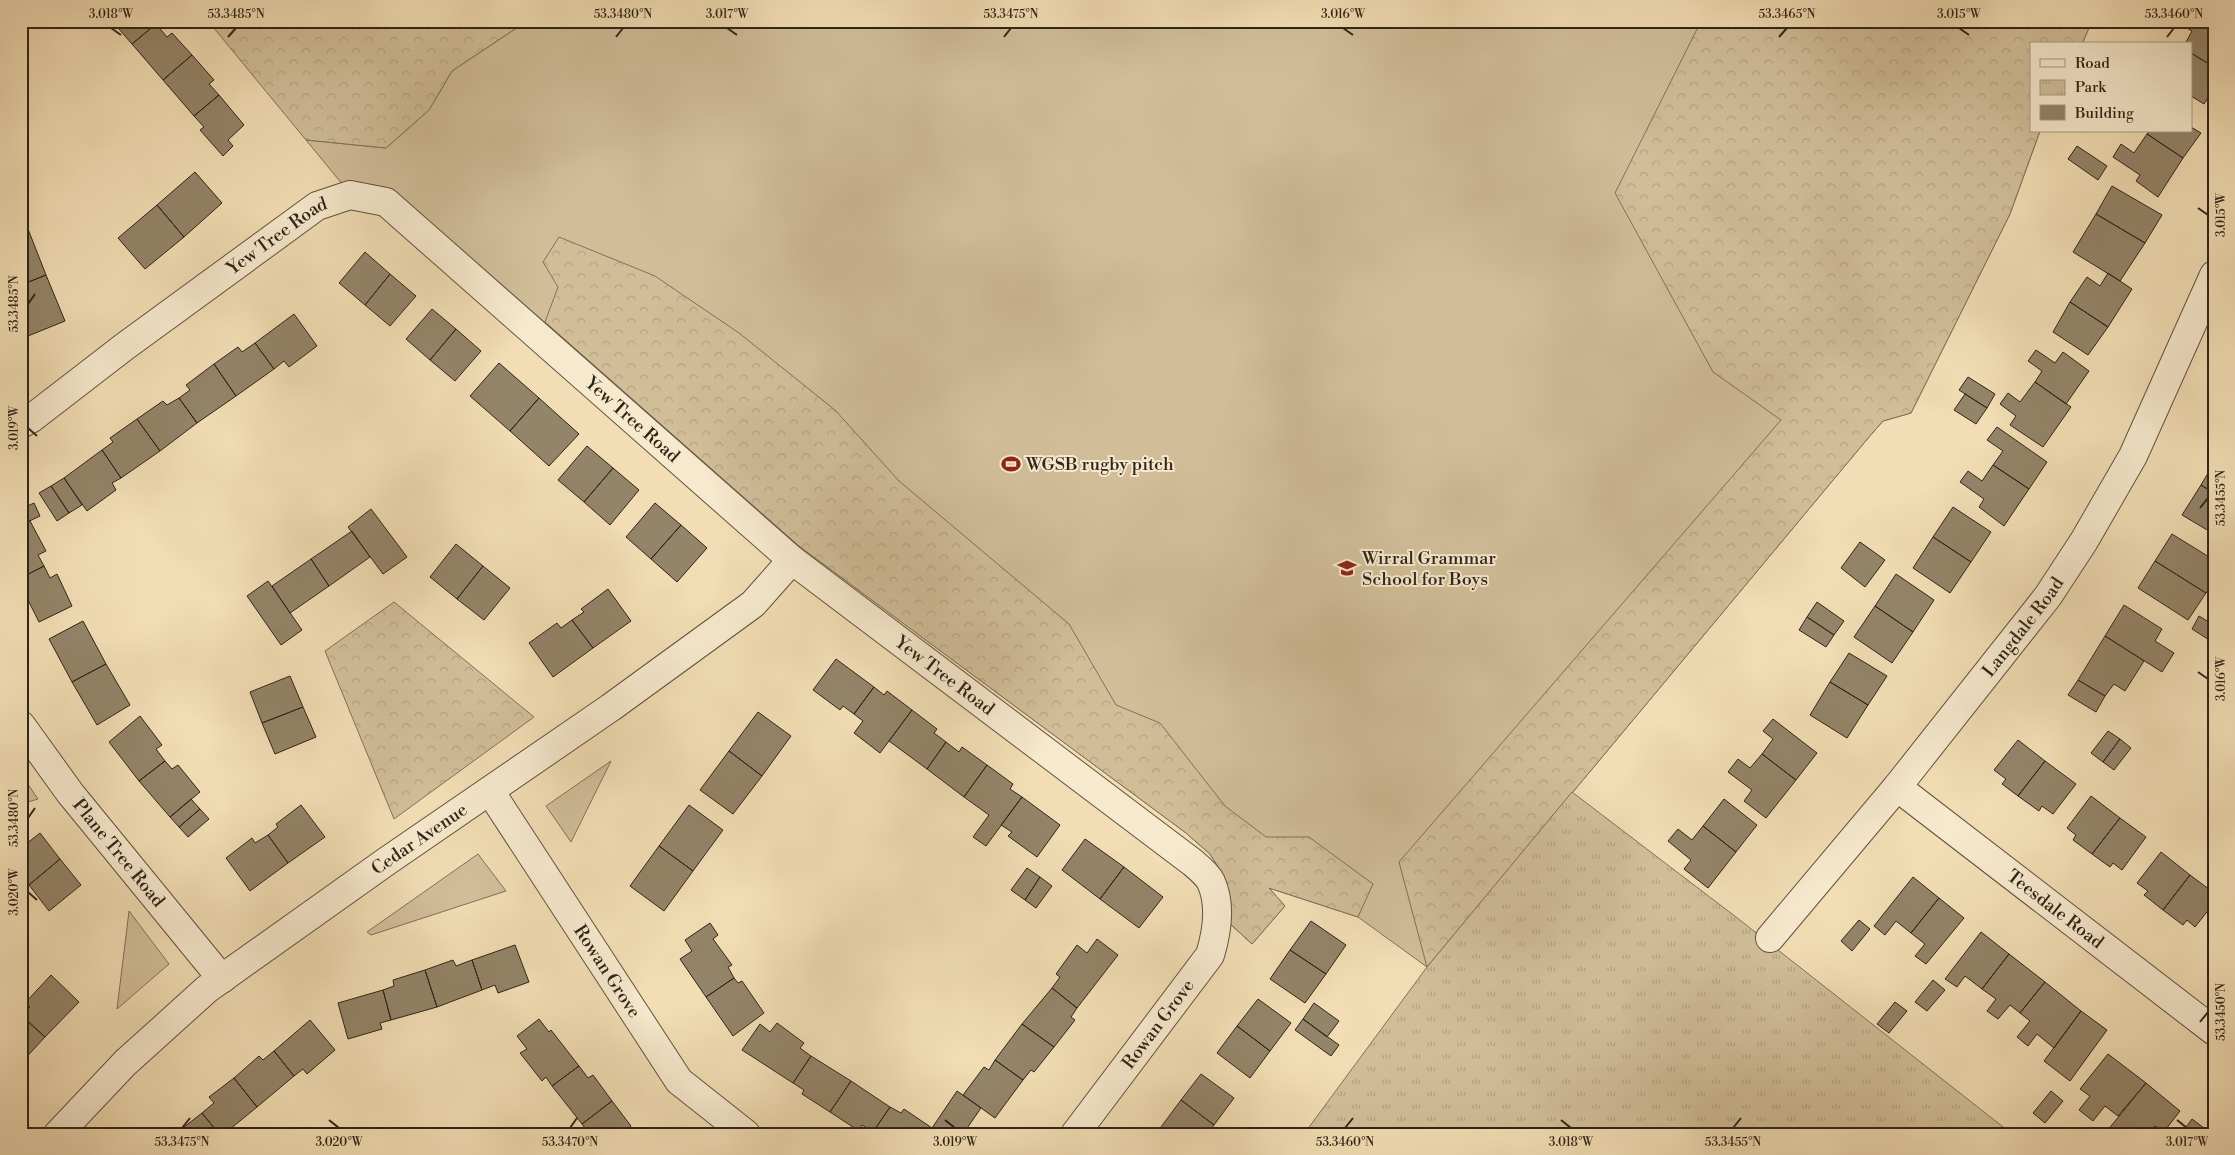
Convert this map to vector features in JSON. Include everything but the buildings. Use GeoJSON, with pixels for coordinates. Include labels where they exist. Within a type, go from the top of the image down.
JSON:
{"type":"FeatureCollection","features":[{"type":"Feature","properties":{"kind":"street","name":"Yew Tree Road"},"geometry":{"type":"LineString","coordinates":[[21,424],[32,418],[132,341],[317,206],[350,195],[386,202],[792,560],[1192,862],[1210,881],[1216,906]]}},
{"type":"Feature","properties":{"kind":"street","name":"Langdale Road"},"geometry":{"type":"LineString","coordinates":[[1770,938],[1897,787],[2048,596],[2084,541],[2132,456],[2214,274]]}},
{"type":"Feature","properties":{"kind":"street","name":"Cedar Avenue"},"geometry":{"type":"LineString","coordinates":[[58,1134],[125,1063],[207,989],[610,708],[753,604],[792,560]]}},
{"type":"Feature","properties":{"kind":"street","name":"Plane Tree Road"},"geometry":{"type":"LineString","coordinates":[[21,724],[70,793],[222,978]]}},
{"type":"Feature","properties":{"kind":"street","name":"Teesdale Road"},"geometry":{"type":"LineString","coordinates":[[1897,787],[2214,1031]]}},
{"type":"Feature","properties":{"kind":"street","name":"Rowan Grove"},"geometry":{"type":"LineString","coordinates":[[490,791],[679,1081],[733,1130]]}},
{"type":"Feature","properties":{"kind":"street","name":"Rowan Grove"},"geometry":{"type":"LineString","coordinates":[[1075,1134],[1210,955],[1216,937],[1216,906]]}},
{"type":"Feature","properties":{"kind":"green space"},"geometry":{"type":"Polygon","coordinates":[[[208,21],[527,21],[452,71],[429,110],[386,148],[306,140],[208,21]]]}},
{"type":"Feature","properties":{"kind":"green space","name":"Wirral Grammar School for Boys"},"geometry":{"type":"Polygon","coordinates":[[[527,21],[2092,21],[2083,42],[2030,42],[2030,132],[2040,132],[2010,214],[1911,413],[1883,421],[1869,437],[1427,967],[1358,917],[1269,888],[1285,906],[1252,944],[1228,922],[1224,876],[1210,854],[1186,833],[799,546],[403,199],[374,185],[343,185],[306,140],[386,148],[429,110],[452,71],[527,21]]]}},
{"type":"Feature","properties":{"kind":"green space"},"geometry":{"type":"Polygon","coordinates":[[[1701,21],[2092,21],[2083,42],[2030,42],[2030,132],[2040,132],[2010,214],[1911,413],[1883,421],[1869,437],[1427,967],[1399,862],[1781,420],[1713,372],[1615,193],[1701,21]]]}},
{"type":"Feature","properties":{"kind":"green space"},"geometry":{"type":"Polygon","coordinates":[[[559,237],[655,276],[739,333],[835,410],[899,481],[1069,624],[1116,705],[1160,723],[1225,806],[1266,837],[1309,837],[1373,884],[1358,917],[1269,888],[1285,906],[1252,944],[1228,922],[1224,876],[1210,854],[1186,833],[799,546],[545,322],[558,287],[543,262],[559,237]]]}},
{"type":"Feature","properties":{"kind":"green space"},"geometry":{"type":"Polygon","coordinates":[[[394,602],[534,717],[394,819],[325,651],[394,602]]]}},
{"type":"Feature","properties":{"kind":"green space"},"geometry":{"type":"Polygon","coordinates":[[[611,761],[571,842],[546,806],[611,761]]]}},
{"type":"Feature","properties":{"kind":"green space"},"geometry":{"type":"Polygon","coordinates":[[[21,774],[38,799],[21,804],[21,774]]]}},
{"type":"Feature","properties":{"kind":"green space"},"geometry":{"type":"Polygon","coordinates":[[[1572,792],[1736,917],[2012,1134],[1304,1134],[1427,967],[1572,792]]]}},
{"type":"Feature","properties":{"kind":"green space"},"geometry":{"type":"Polygon","coordinates":[[[478,854],[506,891],[371,935],[367,932],[478,854]]]}},
{"type":"Feature","properties":{"kind":"green space"},"geometry":{"type":"Polygon","coordinates":[[[129,911],[169,964],[117,1009],[129,911]]]}},
{"type":"Feature","properties":{"kind":"place","name":"WGSB rugby pitch"},"geometry":{"type":"Point","coordinates":[1011,464]}},
{"type":"Feature","properties":{"kind":"place","name":"Wirral Grammar School for Boys"},"geometry":{"type":"Point","coordinates":[1347,568]}}]}
